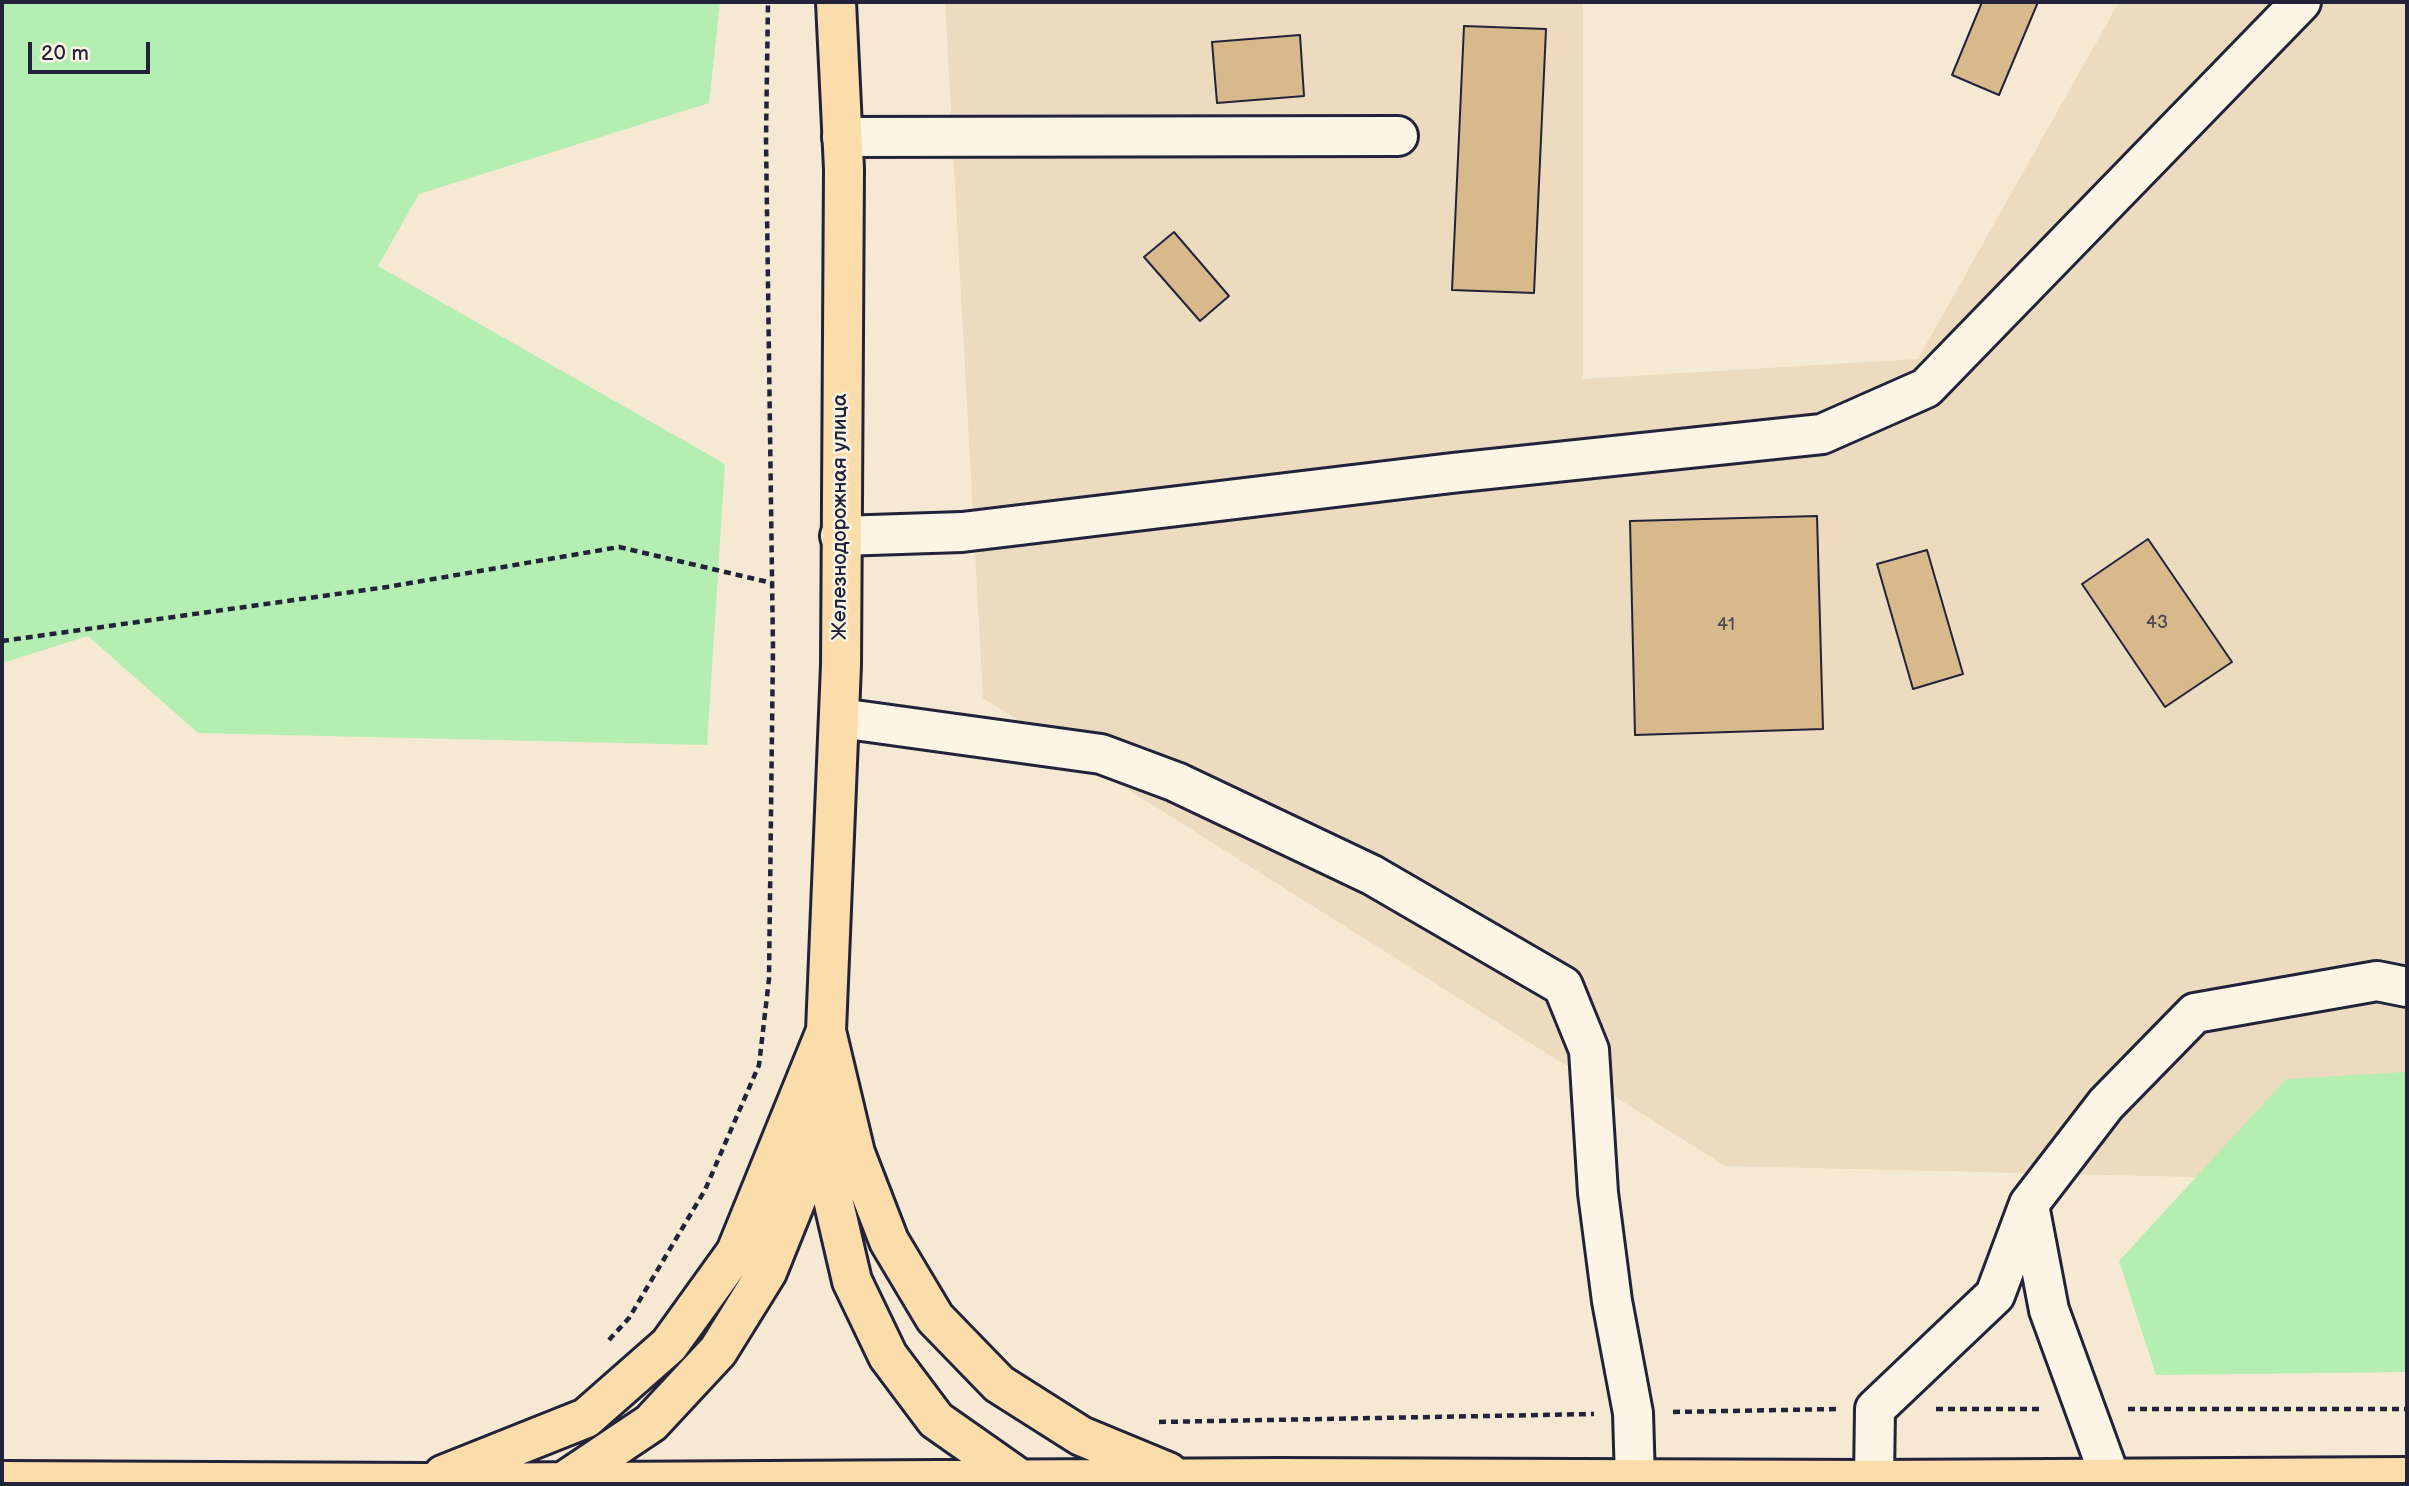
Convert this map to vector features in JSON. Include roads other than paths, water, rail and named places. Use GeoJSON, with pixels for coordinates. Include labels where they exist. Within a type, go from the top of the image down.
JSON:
{"type":"FeatureCollection","features":[{"type":"Feature","properties":{"kind":"main road","name":"Железнодорожная улица"},"geometry":{"type":"LineString","coordinates":[[836,2],[842,138],[840,718],[826,1031],[855,1153],[889,1241],[935,1318],[999,1384],[1081,1436],[1183,1478]]}},
{"type":"Feature","properties":{"kind":"main road","name":"Железнодорожная улица"},"geometry":{"type":"LineString","coordinates":[[425,1483],[586,1418],[669,1345],[736,1252],[826,1031]]}},
{"type":"Feature","properties":{"kind":"main road"},"geometry":{"type":"LineString","coordinates":[[826,1031],[829,1182],[852,1281],[888,1356],[936,1420],[1020,1479]]}},
{"type":"Feature","properties":{"kind":"main road"},"geometry":{"type":"LineString","coordinates":[[563,1482],[651,1423],[718,1351],[767,1272],[802,1185],[826,1031]]}},
{"type":"Feature","properties":{"kind":"main road"},"geometry":{"type":"LineString","coordinates":[[2,1481],[425,1483],[1183,1478],[1874,1480],[2407,1476]]}},
{"type":"Feature","properties":{"kind":"lane"},"geometry":{"type":"LineString","coordinates":[[840,536],[962,532],[1466,471],[1822,435],[1926,388],[2301,2]]}},
{"type":"Feature","properties":{"kind":"lane"},"geometry":{"type":"LineString","coordinates":[[842,138],[1398,136]]}},
{"type":"Feature","properties":{"kind":"lane"},"geometry":{"type":"LineString","coordinates":[[840,718],[1101,754],[1176,782],[1373,875],[1563,985],[1589,1050],[1598,1193],[1612,1301],[1633,1413],[1635,1479]]}},
{"type":"Feature","properties":{"kind":"lane"},"geometry":{"type":"LineString","coordinates":[[1874,1480],[1875,1409],[1995,1295],[2029,1204],[2106,1104],[2195,1013],[2377,981],[2407,987]]}},
{"type":"Feature","properties":{"kind":"lane"},"geometry":{"type":"LineString","coordinates":[[2029,1204],[2049,1311],[2110,1477]]}}]}
